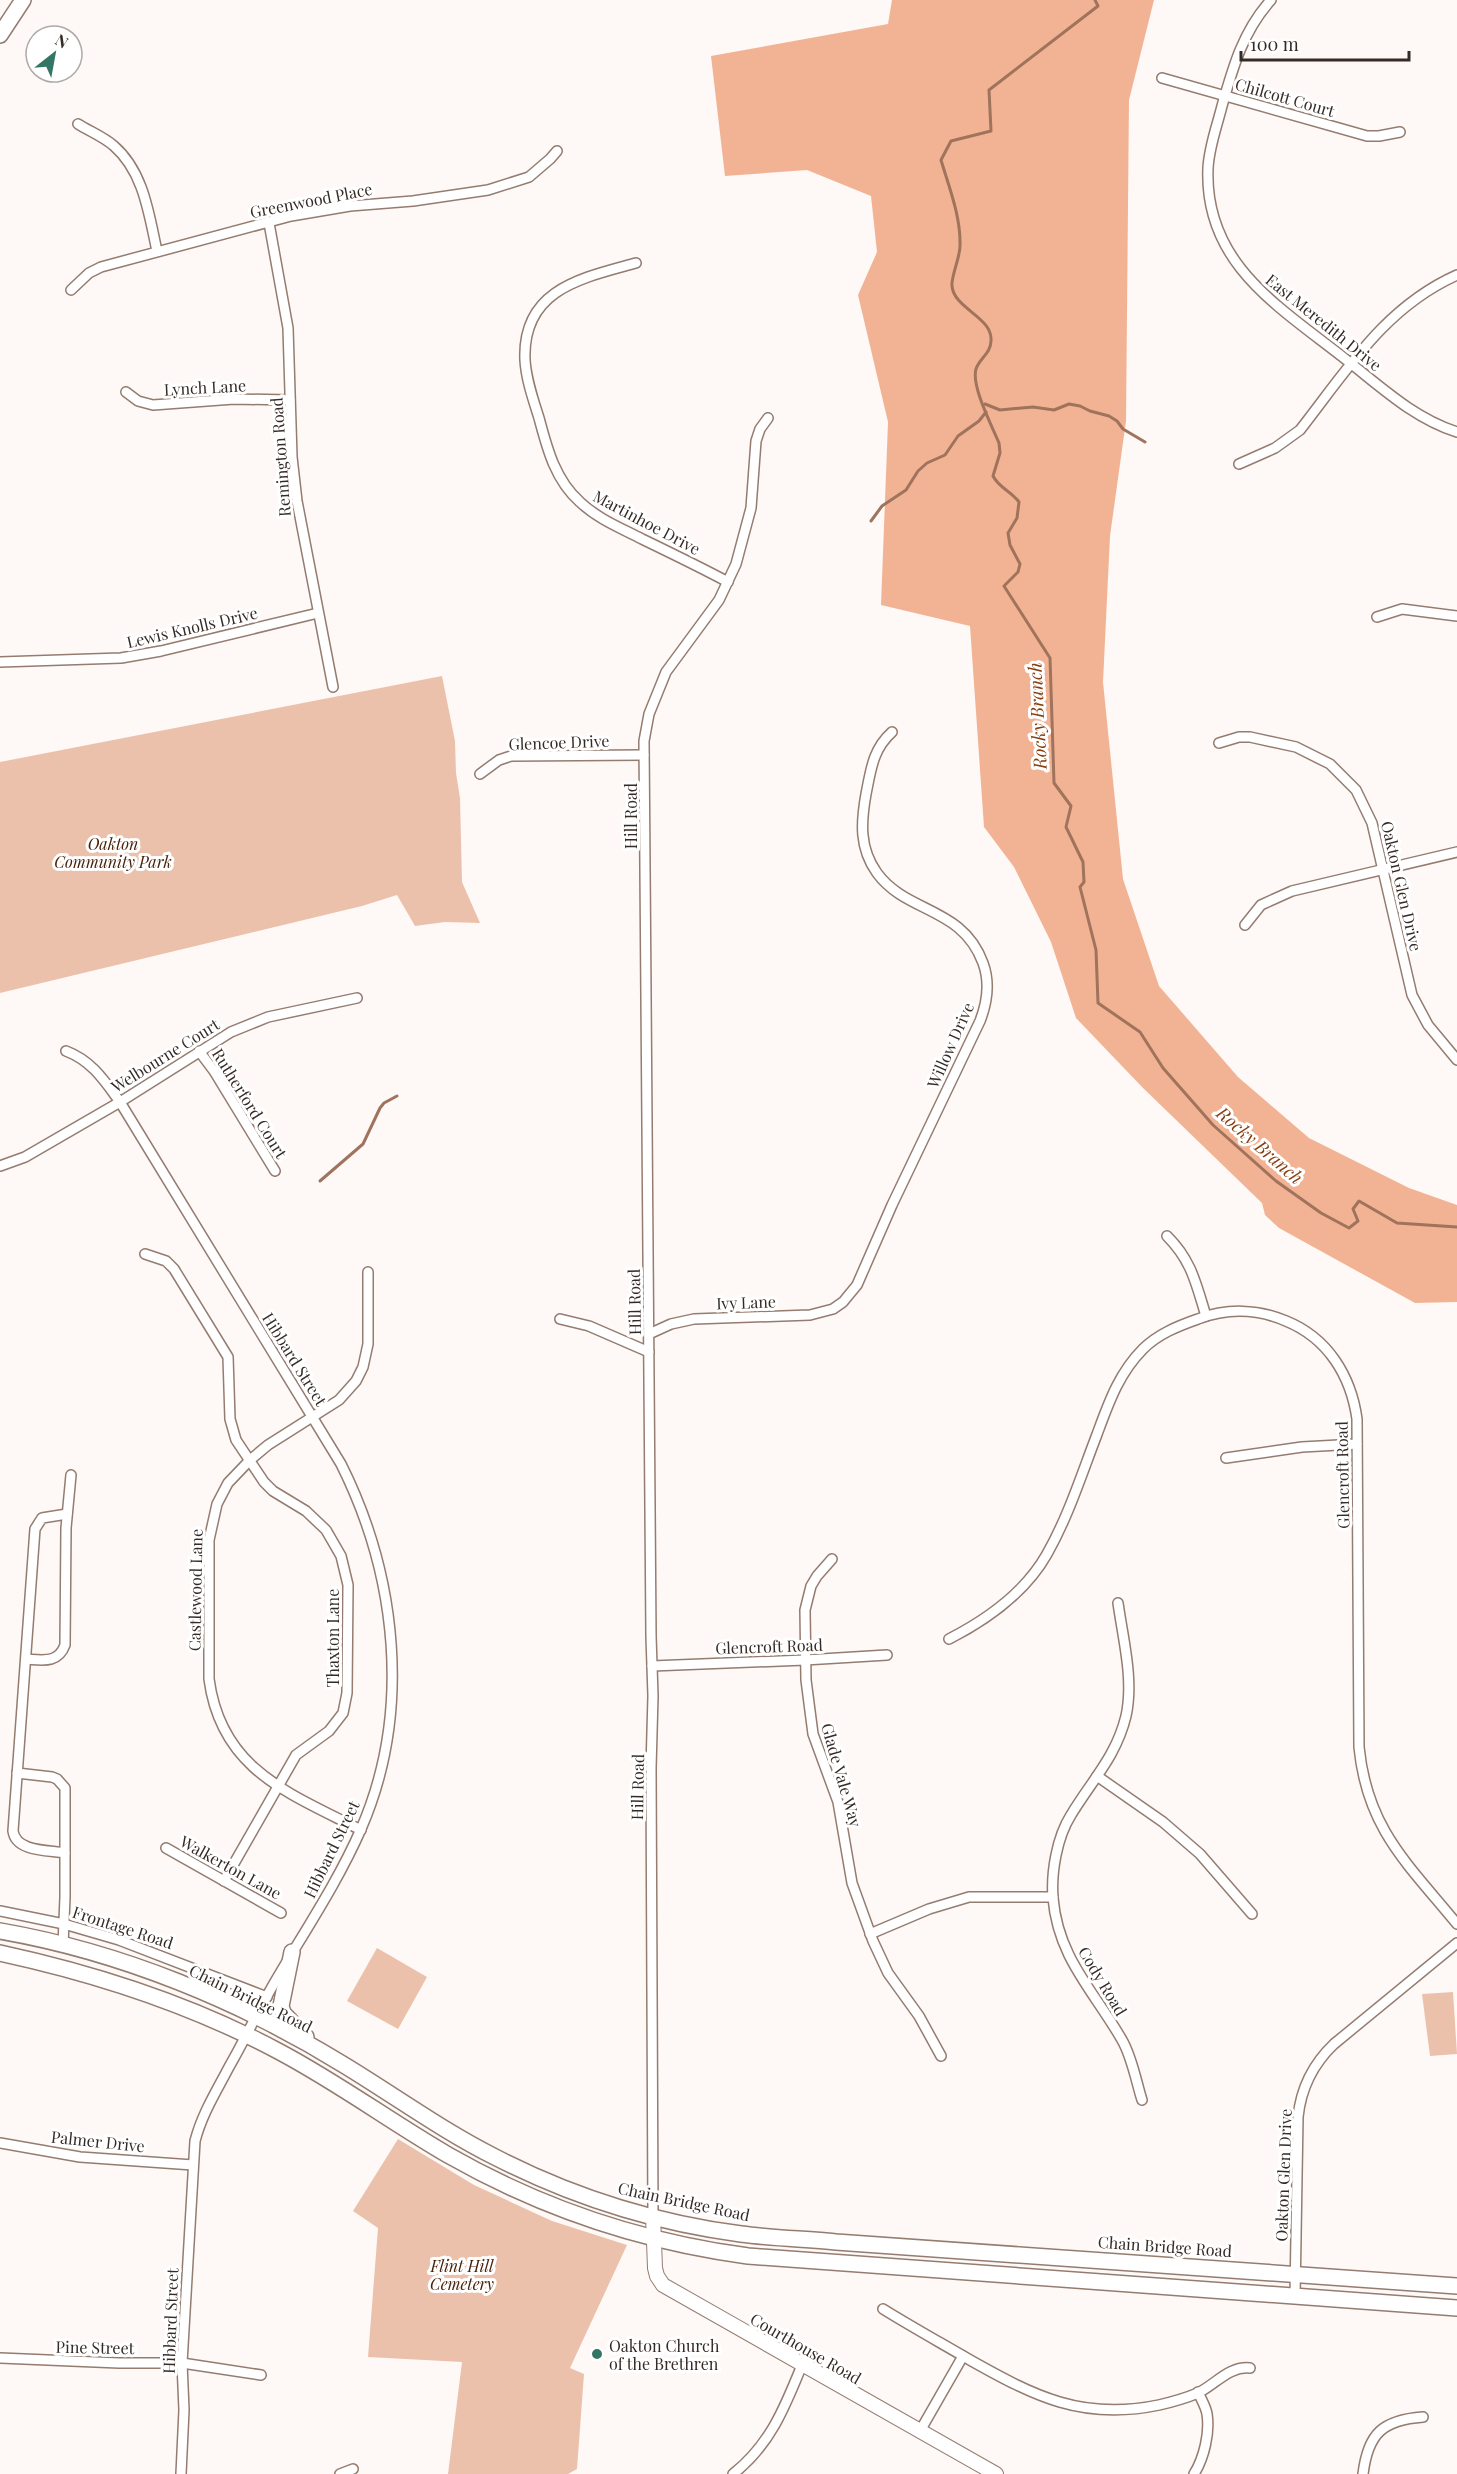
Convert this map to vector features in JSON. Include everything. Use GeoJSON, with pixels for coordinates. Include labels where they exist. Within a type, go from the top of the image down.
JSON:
{"type":"FeatureCollection","features":[{"type":"Feature","properties":{"kind":"main road"},"geometry":{"type":"LineString","coordinates":[[0,35],[23,0]]}},
{"type":"Feature","properties":{"kind":"main road","name":"Chain Bridge Road"},"geometry":{"type":"LineString","coordinates":[[0,1931],[63,1945],[165,1977],[255,2016],[316,2049],[495,2157],[581,2194],[653,2216],[735,2233],[831,2242],[1457,2286]]}},
{"type":"Feature","properties":{"kind":"main road"},"geometry":{"type":"LineString","coordinates":[[292,1952],[281,2006],[283,2013],[316,2049]]}},
{"type":"Feature","properties":{"kind":"main road"},"geometry":{"type":"LineString","coordinates":[[0,1953],[76,1971],[160,1998],[246,2035],[307,2067],[447,2154],[484,2174],[577,2215],[654,2239],[748,2256],[1457,2308]]}},
{"type":"Feature","properties":{"kind":"street","name":"East Meredith Drive"},"geometry":{"type":"LineString","coordinates":[[1271,0],[1249,29],[1240,48],[1211,147],[1208,167],[1212,208],[1226,247],[1236,264],[1256,288],[1415,413],[1457,432]]}},
{"type":"Feature","properties":{"kind":"street","name":"Chilcott Court"},"geometry":{"type":"LineString","coordinates":[[1162,78],[1367,136],[1400,132]]}},
{"type":"Feature","properties":{"kind":"street"},"geometry":{"type":"LineString","coordinates":[[78,124],[114,146],[136,174],[147,204],[157,251]]}},
{"type":"Feature","properties":{"kind":"street","name":"Greenwood Place"},"geometry":{"type":"LineString","coordinates":[[72,290],[89,273],[101,267],[291,216],[350,206],[413,201],[488,190],[529,177],[557,151]]}},
{"type":"Feature","properties":{"kind":"street","name":"Remington Road"},"geometry":{"type":"LineString","coordinates":[[269,223],[288,328],[297,501],[333,687]]}},
{"type":"Feature","properties":{"kind":"street","name":"Martinhoe Drive"},"geometry":{"type":"LineString","coordinates":[[636,263],[561,288],[549,296],[532,320],[525,344],[526,368],[549,454],[566,487],[592,513],[728,582]]}},
{"type":"Feature","properties":{"kind":"street"},"geometry":{"type":"LineString","coordinates":[[1239,464],[1275,448],[1294,435],[1382,326],[1399,309],[1417,295],[1457,275]]}},
{"type":"Feature","properties":{"kind":"street","name":"Lynch Lane"},"geometry":{"type":"LineString","coordinates":[[126,392],[138,401],[153,405],[234,399],[290,400]]}},
{"type":"Feature","properties":{"kind":"street","name":"Hill Road"},"geometry":{"type":"LineString","coordinates":[[653,2216],[652,1666],[644,755],[649,714],[666,672],[707,618],[728,582],[745,537],[751,508],[756,441],[760,429],[768,418]]}},
{"type":"Feature","properties":{"kind":"street"},"geometry":{"type":"LineString","coordinates":[[1377,617],[1402,609],[1457,616]]}},
{"type":"Feature","properties":{"kind":"street","name":"Lewis Knolls Drive"},"geometry":{"type":"LineString","coordinates":[[0,662],[121,658],[161,651],[318,613]]}},
{"type":"Feature","properties":{"kind":"street","name":"Willow Drive"},"geometry":{"type":"LineString","coordinates":[[843,1302],[857,1285],[980,1021],[986,998],[984,967],[971,940],[950,920],[898,893],[886,884],[877,873],[865,850],[862,819],[872,761],[883,741],[892,732]]}},
{"type":"Feature","properties":{"kind":"street","name":"Oakton Glen Drive"},"geometry":{"type":"LineString","coordinates":[[1219,743],[1239,737],[1250,737],[1296,747],[1330,764],[1356,789],[1372,823],[1412,995],[1428,1025],[1455,1055]]}},
{"type":"Feature","properties":{"kind":"street","name":"Glencoe Drive"},"geometry":{"type":"LineString","coordinates":[[480,774],[499,760],[511,756],[644,755]]}},
{"type":"Feature","properties":{"kind":"street"},"geometry":{"type":"LineString","coordinates":[[1245,925],[1261,905],[1271,898],[1308,886],[1457,852]]}},
{"type":"Feature","properties":{"kind":"street","name":"Welbourne Court"},"geometry":{"type":"LineString","coordinates":[[0,1166],[25,1157],[120,1102],[231,1032],[257,1021],[357,998]]}},
{"type":"Feature","properties":{"kind":"street","name":"Hibbard Street"},"geometry":{"type":"LineString","coordinates":[[66,1051],[82,1057],[96,1069],[120,1102],[341,1464],[364,1514],[380,1568],[390,1624],[392,1682],[386,1741],[378,1781],[361,1830],[341,1870],[255,2016],[200,2122],[193,2165],[182,2363],[184,2410],[181,2474]]}},
{"type":"Feature","properties":{"kind":"street","name":"Rutherford Court"},"geometry":{"type":"LineString","coordinates":[[200,1051],[275,1171]]}},
{"type":"Feature","properties":{"kind":"street"},"geometry":{"type":"LineString","coordinates":[[1167,1236],[1182,1251],[1190,1264],[1206,1316]]}},
{"type":"Feature","properties":{"kind":"street","name":"Thaxton Lane"},"geometry":{"type":"LineString","coordinates":[[145,1254],[166,1261],[174,1269],[228,1357],[231,1427],[250,1460],[264,1482],[273,1491],[306,1511],[326,1530],[341,1556],[348,1585],[346,1704],[337,1723],[296,1755],[224,1881]]}},
{"type":"Feature","properties":{"kind":"street","name":"Castlewood Lane"},"geometry":{"type":"LineString","coordinates":[[361,1830],[278,1785],[252,1767],[231,1743],[216,1712],[209,1679],[209,1540],[217,1504],[228,1482],[268,1445],[348,1392],[363,1367],[368,1344],[368,1272]]}},
{"type":"Feature","properties":{"kind":"street","name":"Ivy Lane"},"geometry":{"type":"LineString","coordinates":[[649,1334],[671,1324],[694,1319],[810,1315],[822,1313],[843,1302]]}},
{"type":"Feature","properties":{"kind":"street","name":"Glencroft Road"},"geometry":{"type":"LineString","coordinates":[[949,1639],[981,1623],[1016,1595],[1047,1555],[1074,1496],[1114,1391],[1128,1367],[1142,1350],[1161,1335],[1179,1326],[1206,1316],[1226,1312],[1261,1312],[1291,1323],[1321,1343],[1341,1369],[1350,1387],[1357,1419],[1359,1747],[1361,1771],[1367,1794],[1384,1832],[1457,1924]]}},
{"type":"Feature","properties":{"kind":"street"},"geometry":{"type":"LineString","coordinates":[[560,1319],[589,1326],[649,1352]]}},
{"type":"Feature","properties":{"kind":"street"},"geometry":{"type":"LineString","coordinates":[[1226,1458],[1302,1447],[1357,1444]]}},
{"type":"Feature","properties":{"kind":"street"},"geometry":{"type":"LineString","coordinates":[[26,1659],[52,1660],[59,1655],[65,1645],[67,1514],[71,1475]]}},
{"type":"Feature","properties":{"kind":"street"},"geometry":{"type":"LineString","coordinates":[[65,1853],[24,1846],[15,1840],[13,1815],[35,1529],[42,1518],[67,1514]]}},
{"type":"Feature","properties":{"kind":"street","name":"Glade Vale Way"},"geometry":{"type":"LineString","coordinates":[[832,1559],[817,1576],[807,1596],[804,1621],[808,1699],[813,1734],[838,1802],[852,1883],[870,1934],[880,1959],[919,2016],[941,2056]]}},
{"type":"Feature","properties":{"kind":"street","name":"Cody Road"},"geometry":{"type":"LineString","coordinates":[[1118,1603],[1128,1685],[1126,1715],[1112,1755],[1070,1816],[1059,1843],[1053,1897],[1058,1926],[1075,1970],[1123,2041],[1142,2100]]}},
{"type":"Feature","properties":{"kind":"street","name":"Glencroft Road"},"geometry":{"type":"LineString","coordinates":[[652,1666],[805,1660],[887,1654]]}},
{"type":"Feature","properties":{"kind":"street"},"geometry":{"type":"LineString","coordinates":[[17,1773],[52,1777],[65,1788],[63,1945]]}},
{"type":"Feature","properties":{"kind":"street"},"geometry":{"type":"LineString","coordinates":[[1097,1776],[1163,1822],[1200,1854],[1252,1914]]}},
{"type":"Feature","properties":{"kind":"street","name":"Walkerton Lane"},"geometry":{"type":"LineString","coordinates":[[166,1848],[281,1913]]}},
{"type":"Feature","properties":{"kind":"street"},"geometry":{"type":"LineString","coordinates":[[870,1934],[928,1909],[969,1898],[1053,1897]]}},
{"type":"Feature","properties":{"kind":"street","name":"Frontage Road"},"geometry":{"type":"LineString","coordinates":[[0,1911],[64,1924],[136,1946],[267,1997]]}},
{"type":"Feature","properties":{"kind":"street","name":"Oakton Glen Drive"},"geometry":{"type":"LineString","coordinates":[[1295,2296],[1298,2117],[1301,2097],[1308,2079],[1319,2060],[1334,2044],[1457,1943]]}},
{"type":"Feature","properties":{"kind":"street","name":"Palmer Drive"},"geometry":{"type":"LineString","coordinates":[[0,2143],[80,2157],[193,2165]]}},
{"type":"Feature","properties":{"kind":"street","name":"Courthouse Road"},"geometry":{"type":"LineString","coordinates":[[653,2216],[655,2268],[659,2282],[996,2474]]}},
{"type":"Feature","properties":{"kind":"street"},"geometry":{"type":"LineString","coordinates":[[883,2309],[1020,2388],[1048,2400],[1078,2407],[1136,2409],[1167,2403],[1198,2392],[1238,2367],[1250,2368]]}},
{"type":"Feature","properties":{"kind":"street"},"geometry":{"type":"LineString","coordinates":[[920,2431],[963,2356]]}},
{"type":"Feature","properties":{"kind":"street","name":"Pine Street"},"geometry":{"type":"LineString","coordinates":[[0,2358],[182,2363],[261,2375]]}},
{"type":"Feature","properties":{"kind":"street"},"geometry":{"type":"LineString","coordinates":[[733,2474],[754,2457],[775,2428],[802,2365]]}},
{"type":"Feature","properties":{"kind":"street"},"geometry":{"type":"LineString","coordinates":[[1194,2474],[1207,2434],[1207,2414],[1198,2392]]}},
{"type":"Feature","properties":{"kind":"street"},"geometry":{"type":"LineString","coordinates":[[1363,2474],[1369,2448],[1382,2428],[1404,2418],[1423,2417]]}},
{"type":"Feature","properties":{"kind":"street"},"geometry":{"type":"LineString","coordinates":[[340,2474],[353,2469]]}},
{"type":"Feature","properties":{"kind":"green space","name":"Oakton Community Park"},"geometry":{"type":"Polygon","coordinates":[[[442,676],[455,741],[456,773],[460,798],[462,882],[480,923],[445,922],[415,926],[397,895],[362,906],[0,993],[0,762],[442,676]]]}},
{"type":"Feature","properties":{"kind":"green space"},"geometry":{"type":"Polygon","coordinates":[[[377,1948],[427,1977],[398,2029],[347,2001],[377,1948]]]}},
{"type":"Feature","properties":{"kind":"green space"},"geometry":{"type":"Polygon","coordinates":[[[1453,1992],[1457,2054],[1430,2056],[1422,1994],[1453,1992]]]}},
{"type":"Feature","properties":{"kind":"green space","name":"Flint Hill Cemetery"},"geometry":{"type":"Polygon","coordinates":[[[398,2139],[474,2185],[552,2221],[627,2245],[570,2368],[584,2374],[577,2469],[568,2474],[448,2474],[462,2362],[368,2357],[378,2228],[353,2211],[398,2139]]]}},
{"type":"Feature","properties":{"kind":"shaded area"},"geometry":{"type":"Polygon","coordinates":[[[892,0],[1154,0],[1129,100],[1126,421],[1110,536],[1103,682],[1123,879],[1159,986],[1238,1077],[1309,1138],[1409,1188],[1457,1205],[1457,1302],[1415,1303],[1279,1228],[1265,1215],[1262,1203],[1143,1088],[1076,1018],[1051,942],[1014,867],[984,827],[970,626],[881,605],[888,422],[858,295],[877,252],[871,196],[807,170],[725,176],[711,56],[888,24],[892,0]]]}},
{"type":"Feature","properties":{"kind":"waterway","name":"Rocky Branch"},"geometry":{"type":"LineString","coordinates":[[1095,0],[1098,6],[989,90],[991,131],[951,141],[941,160],[959,224],[960,251],[953,277],[954,294],[980,319],[990,333],[989,349],[976,369],[976,385],[999,443],[1000,453],[993,476],[998,484],[1019,502],[1017,518],[1008,533],[1010,545],[1020,564],[1018,572],[1004,586],[1050,658],[1054,783],[1071,806],[1066,827],[1083,862],[1084,882],[1080,887],[1096,950],[1098,1003],[1140,1032],[1163,1068],[1213,1125],[1276,1181],[1321,1213],[1349,1228],[1358,1221],[1353,1209],[1359,1201],[1397,1223],[1457,1227]]}},
{"type":"Feature","properties":{"kind":"waterway"},"geometry":{"type":"LineString","coordinates":[[985,404],[1000,410],[1033,407],[1054,410],[1069,404],[1080,406],[1109,416],[1123,429],[1145,442]]}},
{"type":"Feature","properties":{"kind":"waterway"},"geometry":{"type":"LineString","coordinates":[[871,521],[882,506],[906,490],[918,471],[927,463],[945,455],[958,436],[979,421],[986,412]]}},
{"type":"Feature","properties":{"kind":"waterway"},"geometry":{"type":"LineString","coordinates":[[320,1181],[363,1144],[380,1108],[397,1096]]}},
{"type":"Feature","properties":{"kind":"place","name":"Oakton Church of the Brethren"},"geometry":{"type":"Point","coordinates":[597,2354]}}]}
